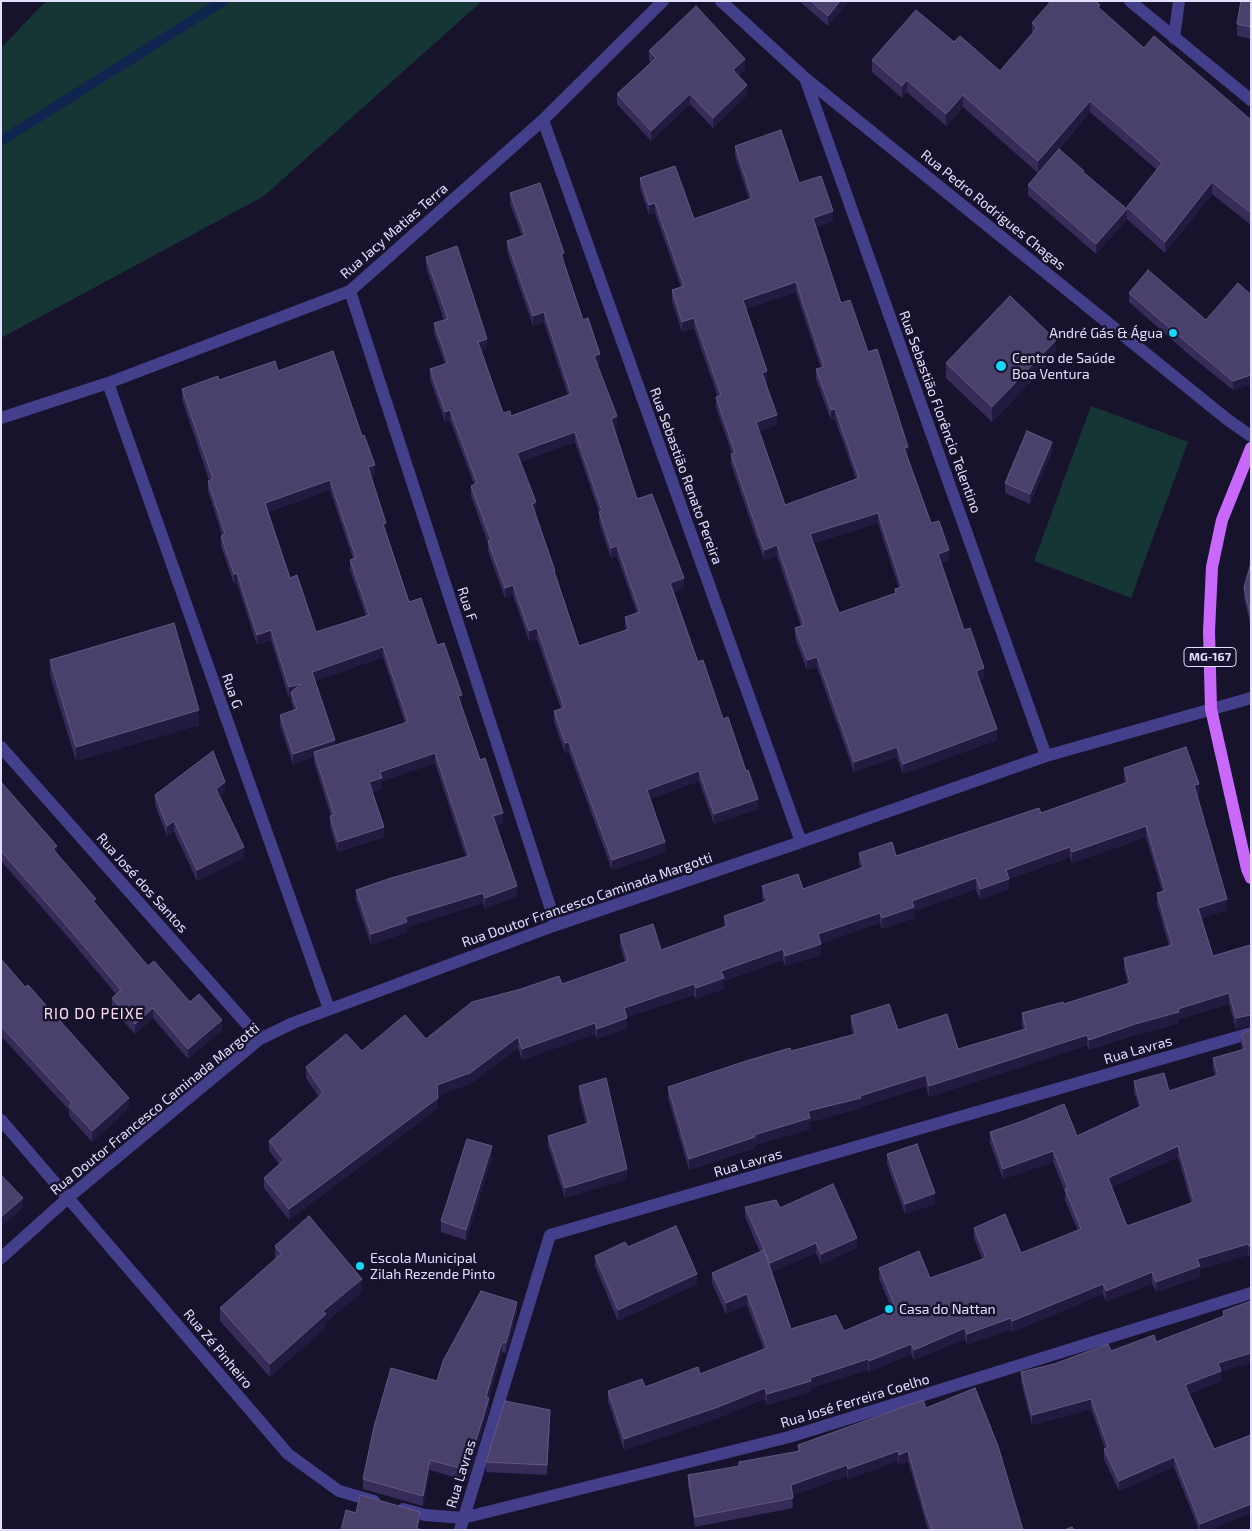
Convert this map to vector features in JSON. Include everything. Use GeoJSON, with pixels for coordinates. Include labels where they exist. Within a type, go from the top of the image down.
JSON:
{"type":"FeatureCollection","features":[{"type":"Feature","properties":{"kind":"main road","name":"MG-167"},"geometry":{"type":"LineString","coordinates":[[1251,448],[1222,520],[1212,567],[1209,631],[1211,709],[1251,878]]}},
{"type":"Feature","properties":{"kind":"street","name":"Rua Jacy Matias Terra"},"geometry":{"type":"LineString","coordinates":[[1,418],[108,383],[350,291],[543,120],[663,1]]}},
{"type":"Feature","properties":{"kind":"street","name":"Rua Pedro Rodrigues Chagas"},"geometry":{"type":"LineString","coordinates":[[721,1],[805,78],[1228,420],[1251,436]]}},
{"type":"Feature","properties":{"kind":"street"},"geometry":{"type":"LineString","coordinates":[[1130,1],[1251,100]]}},
{"type":"Feature","properties":{"kind":"street"},"geometry":{"type":"LineString","coordinates":[[1174,38],[1179,1]]}},
{"type":"Feature","properties":{"kind":"street","name":"Rua Sebastião Florêncio Telentino"},"geometry":{"type":"LineString","coordinates":[[805,78],[1046,756]]}},
{"type":"Feature","properties":{"kind":"street","name":"Rua Sebastião Renato Pereira"},"geometry":{"type":"LineString","coordinates":[[543,120],[801,842]]}},
{"type":"Feature","properties":{"kind":"street","name":"Rua F"},"geometry":{"type":"LineString","coordinates":[[350,291],[556,925]]}},
{"type":"Feature","properties":{"kind":"street","name":"Rua G"},"geometry":{"type":"LineString","coordinates":[[108,383],[329,1009]]}},
{"type":"Feature","properties":{"kind":"street","name":"Rua Doutor Francesco Caminada Margotti"},"geometry":{"type":"LineString","coordinates":[[1,1258],[69,1197],[260,1039],[293,1022],[556,925],[1046,756],[1251,698]]}},
{"type":"Feature","properties":{"kind":"street","name":"Rua José dos Santos"},"geometry":{"type":"LineString","coordinates":[[1,747],[260,1039]]}},
{"type":"Feature","properties":{"kind":"street","name":"Rua Lavras"},"geometry":{"type":"LineString","coordinates":[[461,1524],[550,1235],[1251,1033]]}},
{"type":"Feature","properties":{"kind":"street","name":"Rua Zé Pinheiro"},"geometry":{"type":"LineString","coordinates":[[1,1120],[288,1454],[340,1492],[461,1524]]}},
{"type":"Feature","properties":{"kind":"street","name":"Rua José Ferreira Coelho"},"geometry":{"type":"LineString","coordinates":[[461,1524],[789,1437],[1251,1293]]}},
{"type":"Feature","properties":{"kind":"green space"},"geometry":{"type":"Polygon","coordinates":[[[46,1],[482,1],[264,196],[1,338],[1,48],[46,1]]]}},
{"type":"Feature","properties":{"kind":"green space"},"geometry":{"type":"Polygon","coordinates":[[[1091,406],[1188,442],[1131,598],[1034,561],[1091,406]]]}},
{"type":"Feature","properties":{"kind":"building"},"geometry":{"type":"Polygon","coordinates":[[[811,1],[840,1],[828,16],[811,1]]]}},
{"type":"Feature","properties":{"kind":"building"},"geometry":{"type":"Polygon","coordinates":[[[1051,1],[1096,1],[1100,5],[1098,7],[1144,48],[1154,36],[1251,120],[1251,213],[1212,182],[1165,242],[1127,207],[1162,163],[1090,101],[1038,161],[963,95],[946,114],[907,80],[902,86],[872,60],[916,10],[954,42],[960,36],[1000,71],[1037,28],[1032,23],[1051,1]]]}},
{"type":"Feature","properties":{"kind":"building"},"geometry":{"type":"Polygon","coordinates":[[[1241,1],[1251,1],[1251,27],[1237,24],[1241,1]]]}},
{"type":"Feature","properties":{"kind":"building"},"geometry":{"type":"Polygon","coordinates":[[[696,6],[745,59],[733,70],[747,85],[713,118],[690,94],[651,131],[617,94],[656,58],[649,51],[696,6]]]}},
{"type":"Feature","properties":{"kind":"building"},"geometry":{"type":"Polygon","coordinates":[[[781,130],[799,183],[821,176],[833,211],[813,218],[841,303],[850,300],[868,352],[877,349],[908,447],[904,448],[931,523],[939,521],[949,550],[938,554],[964,630],[970,628],[984,668],[976,671],[997,729],[903,764],[897,747],[854,762],[817,657],[807,660],[795,628],[804,625],[777,545],[764,550],[731,454],[735,453],[716,397],[721,395],[694,318],[682,322],[672,290],[684,286],[655,203],[649,205],[640,178],[675,166],[694,219],[752,198],[735,146],[781,130]],[[796,282],[743,300],[767,371],[762,373],[777,415],[756,422],[785,505],[859,478],[835,409],[831,410],[816,369],[824,367],[796,282]],[[878,513],[810,534],[839,613],[896,593],[895,589],[902,587],[878,513]]]}},
{"type":"Feature","properties":{"kind":"building"},"geometry":{"type":"Polygon","coordinates":[[[1059,149],[1127,209],[1096,244],[1028,185],[1059,149]]]}},
{"type":"Feature","properties":{"kind":"building"},"geometry":{"type":"Polygon","coordinates":[[[540,183],[564,253],[561,254],[583,320],[588,318],[600,354],[594,356],[617,416],[611,419],[637,499],[652,494],[684,578],[670,583],[698,662],[703,660],[723,719],[728,717],[746,771],[748,770],[758,799],[714,814],[699,771],[647,790],[665,842],[612,860],[569,742],[565,743],[554,711],[564,708],[537,628],[529,631],[513,585],[505,588],[488,541],[491,540],[471,486],[477,483],[450,410],[445,412],[430,369],[448,363],[434,323],[448,319],[426,257],[457,246],[487,339],[478,342],[503,413],[510,411],[511,416],[571,394],[544,312],[533,316],[507,241],[525,235],[510,193],[540,183]],[[575,432],[517,453],[536,502],[532,504],[579,646],[629,629],[625,617],[640,612],[617,546],[611,548],[599,512],[602,511],[575,432]]]}},
{"type":"Feature","properties":{"kind":"building"},"geometry":{"type":"Polygon","coordinates":[[[1148,270],[1206,320],[1238,283],[1251,295],[1251,375],[1233,381],[1129,293],[1148,270]]]}},
{"type":"Feature","properties":{"kind":"building","name":"Centro de Saúde Boa Ventura"},"geometry":{"type":"Polygon","coordinates":[[[1010,296],[1056,340],[992,407],[946,363],[1010,296]]]}},
{"type":"Feature","properties":{"kind":"building"},"geometry":{"type":"Polygon","coordinates":[[[333,351],[362,436],[364,435],[375,465],[368,467],[386,523],[383,524],[409,602],[421,598],[437,645],[444,643],[462,695],[458,696],[480,760],[485,758],[503,813],[493,816],[517,886],[485,898],[483,893],[405,917],[407,922],[371,934],[356,890],[469,856],[435,753],[380,772],[382,778],[369,782],[384,827],[338,842],[330,816],[334,815],[314,752],[408,722],[383,647],[312,672],[335,740],[293,754],[280,715],[297,709],[291,692],[301,684],[289,687],[271,630],[257,635],[237,573],[234,574],[221,536],[225,534],[208,481],[213,479],[182,389],[218,376],[219,380],[275,361],[278,371],[333,351]],[[330,480],[265,503],[290,578],[297,575],[316,632],[369,615],[350,560],[356,558],[330,480]]]}},
{"type":"Feature","properties":{"kind":"building"},"geometry":{"type":"Polygon","coordinates":[[[1027,431],[1052,442],[1030,494],[1005,483],[1027,431]]]}},
{"type":"Feature","properties":{"kind":"building"},"geometry":{"type":"Polygon","coordinates":[[[1251,563],[1251,618],[1244,587],[1251,563]]]}},
{"type":"Feature","properties":{"kind":"building"},"geometry":{"type":"Polygon","coordinates":[[[174,623],[199,710],[76,747],[50,660],[174,623]]]}},
{"type":"Feature","properties":{"kind":"building"},"geometry":{"type":"Polygon","coordinates":[[[1186,747],[1199,784],[1194,785],[1227,899],[1198,908],[1213,956],[1250,945],[1251,1015],[1236,1018],[1229,993],[1178,1009],[1179,1012],[1135,1024],[1089,1040],[1087,1035],[929,1086],[926,1075],[860,1096],[861,1098],[808,1111],[810,1118],[754,1135],[755,1137],[689,1159],[668,1087],[790,1048],[791,1051],[856,1034],[851,1016],[889,1004],[898,1030],[947,1014],[958,1049],[1026,1029],[1022,1013],[1063,1002],[1064,1004],[1130,983],[1124,958],[1172,945],[1157,893],[1165,891],[1146,826],[1072,852],[1070,847],[1006,870],[1009,879],[980,889],[976,878],[912,901],[914,907],[882,918],[880,913],[818,934],[821,944],[785,956],[783,949],[721,971],[724,978],[696,988],[694,984],[624,1008],[627,1018],[597,1029],[595,1023],[522,1049],[518,1037],[470,1073],[437,1085],[438,1098],[289,1209],[264,1178],[284,1160],[269,1141],[323,1093],[306,1067],[346,1034],[362,1051],[405,1015],[426,1039],[472,1002],[521,989],[559,976],[562,984],[628,961],[620,935],[653,924],[661,950],[727,926],[724,916],[767,901],[762,886],[798,874],[803,889],[864,867],[859,853],[892,842],[896,856],[1039,808],[1041,813],[1128,782],[1124,768],[1186,747]]]}},
{"type":"Feature","properties":{"kind":"building"},"geometry":{"type":"Polygon","coordinates":[[[213,751],[225,782],[216,789],[244,847],[197,870],[174,821],[167,826],[155,795],[213,751]]]}},
{"type":"Feature","properties":{"kind":"building"},"geometry":{"type":"Polygon","coordinates":[[[1,782],[57,846],[53,849],[96,899],[93,901],[148,966],[154,961],[190,1002],[199,994],[222,1020],[188,1049],[153,1008],[135,1024],[112,998],[121,990],[1,851],[1,782]]]}},
{"type":"Feature","properties":{"kind":"building"},"geometry":{"type":"Polygon","coordinates":[[[1,959],[25,987],[28,985],[129,1098],[92,1131],[69,1106],[72,1103],[1,1026],[1,959]]]}},
{"type":"Feature","properties":{"kind":"building"},"geometry":{"type":"Polygon","coordinates":[[[1251,1030],[1251,1245],[1249,1246],[1248,1244],[1197,1259],[1200,1266],[1156,1282],[1152,1272],[1106,1291],[1103,1284],[1012,1321],[1011,1318],[967,1334],[965,1328],[914,1350],[911,1344],[869,1361],[868,1359],[810,1378],[811,1381],[767,1394],[765,1388],[718,1407],[624,1439],[608,1391],[642,1379],[645,1387],[698,1367],[700,1374],[767,1348],[747,1294],[726,1303],[712,1273],[764,1250],[791,1329],[836,1315],[844,1331],[896,1309],[879,1268],[919,1251],[930,1278],[986,1258],[974,1228],[1005,1214],[1021,1253],[1081,1229],[1065,1189],[1068,1188],[1053,1151],[1003,1169],[990,1132],[1064,1104],[1077,1136],[1141,1106],[1134,1081],[1164,1073],[1169,1091],[1218,1075],[1213,1058],[1245,1049],[1241,1034],[1251,1030]],[[1178,1146],[1108,1178],[1127,1226],[1194,1202],[1178,1146]]]}},
{"type":"Feature","properties":{"kind":"building"},"geometry":{"type":"Polygon","coordinates":[[[606,1078],[627,1169],[565,1188],[548,1136],[589,1123],[579,1086],[606,1078]]]}},
{"type":"Feature","properties":{"kind":"building"},"geometry":{"type":"Polygon","coordinates":[[[467,1139],[492,1146],[466,1230],[441,1221],[467,1139]]]}},
{"type":"Feature","properties":{"kind":"building"},"geometry":{"type":"Polygon","coordinates":[[[917,1144],[935,1193],[905,1204],[887,1154],[917,1144]]]}},
{"type":"Feature","properties":{"kind":"building"},"geometry":{"type":"Polygon","coordinates":[[[1,1175],[23,1198],[1,1217],[1,1175]]]}},
{"type":"Feature","properties":{"kind":"building"},"geometry":{"type":"Polygon","coordinates":[[[833,1184],[857,1238],[821,1254],[816,1243],[770,1263],[745,1207],[776,1200],[780,1208],[833,1184]]]}},
{"type":"Feature","properties":{"kind":"building"},"geometry":{"type":"Polygon","coordinates":[[[309,1216],[362,1279],[323,1311],[326,1314],[270,1364],[220,1308],[281,1254],[275,1246],[309,1216]]]}},
{"type":"Feature","properties":{"kind":"building"},"geometry":{"type":"Polygon","coordinates":[[[676,1226],[697,1274],[618,1310],[595,1256],[625,1242],[628,1247],[676,1226]]]}},
{"type":"Feature","properties":{"kind":"building"},"geometry":{"type":"Polygon","coordinates":[[[481,1291],[517,1302],[506,1343],[502,1342],[486,1397],[489,1398],[467,1470],[430,1460],[423,1496],[363,1479],[374,1427],[391,1368],[437,1381],[443,1361],[481,1291]]]}},
{"type":"Feature","properties":{"kind":"building"},"geometry":{"type":"Polygon","coordinates":[[[1251,1301],[1251,1353],[1218,1363],[1221,1371],[1185,1385],[1214,1449],[1251,1435],[1251,1504],[1200,1524],[1174,1457],[1119,1481],[1104,1449],[1108,1447],[1091,1399],[1032,1415],[1021,1372],[1054,1364],[1108,1344],[1111,1351],[1154,1335],[1156,1342],[1224,1316],[1223,1311],[1251,1301]]]}},
{"type":"Feature","properties":{"kind":"building"},"geometry":{"type":"Polygon","coordinates":[[[975,1388],[998,1446],[1023,1530],[932,1530],[908,1451],[899,1455],[898,1451],[848,1469],[847,1465],[791,1485],[793,1498],[695,1517],[688,1475],[739,1466],[739,1462],[800,1451],[798,1445],[923,1400],[926,1408],[975,1388]]]}},
{"type":"Feature","properties":{"kind":"building"},"geometry":{"type":"Polygon","coordinates":[[[505,1401],[550,1410],[547,1465],[486,1462],[505,1401]]]}},
{"type":"Feature","properties":{"kind":"building"},"geometry":{"type":"Polygon","coordinates":[[[360,1495],[420,1512],[417,1528],[421,1530],[341,1530],[346,1510],[356,1513],[360,1495]]]}},
{"type":"Feature","properties":{"kind":"waterway"},"geometry":{"type":"LineString","coordinates":[[1,141],[223,1]]}},
{"type":"Feature","properties":{"kind":"place","name":"André Gás & Água"},"geometry":{"type":"Point","coordinates":[1173,333]}},
{"type":"Feature","properties":{"kind":"place","name":"Centro de Saúde Boa Ventura"},"geometry":{"type":"Point","coordinates":[1001,366]}},
{"type":"Feature","properties":{"kind":"place","name":"Escola Municipal Zilah Rezende Pinto"},"geometry":{"type":"Point","coordinates":[360,1266]}},
{"type":"Feature","properties":{"kind":"place","name":"Casa do Nattan"},"geometry":{"type":"Point","coordinates":[889,1309]}},
{"type":"Feature","properties":{"kind":"district","name":"RIO DO PEIXE"},"geometry":{"type":"Point","coordinates":[94,1014]}}]}
